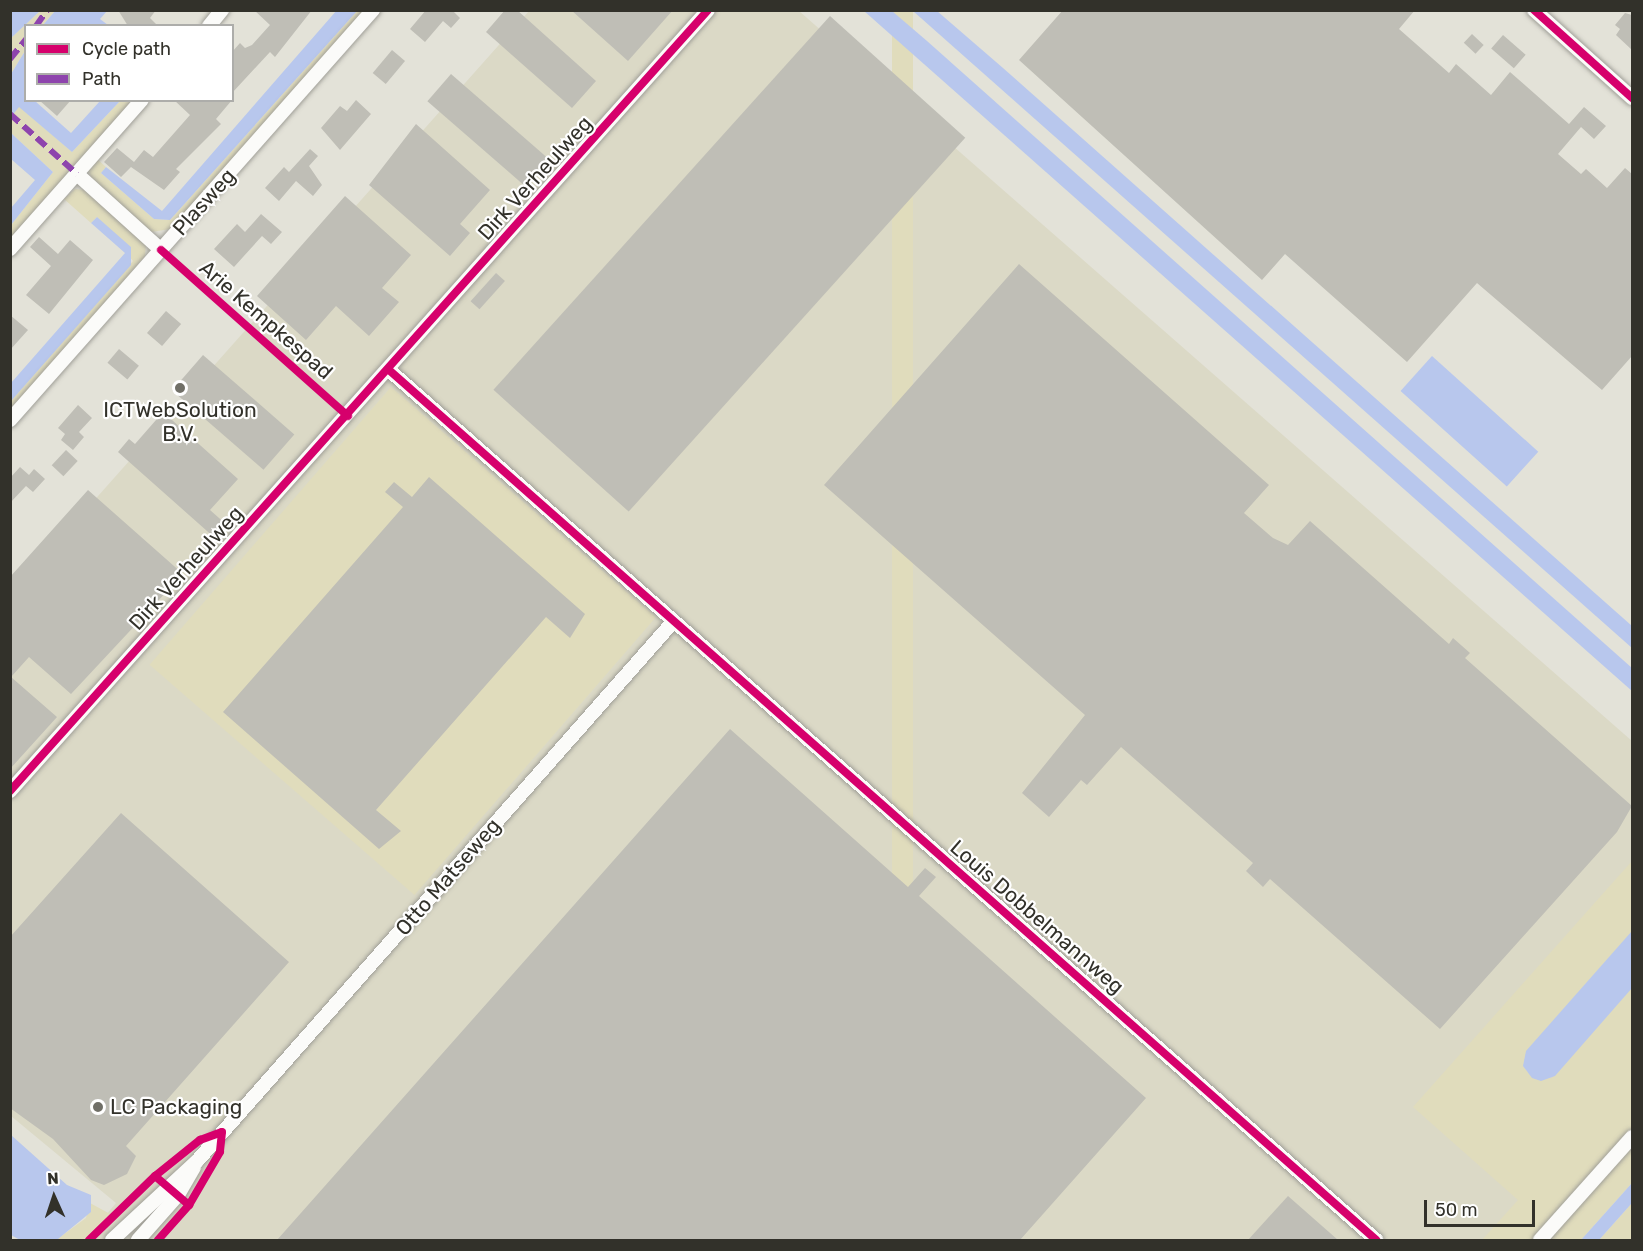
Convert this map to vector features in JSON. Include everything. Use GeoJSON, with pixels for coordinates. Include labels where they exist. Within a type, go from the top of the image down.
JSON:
{"type":"FeatureCollection","features":[{"type":"Feature","properties":{"kind":"street"},"geometry":{"type":"LineString","coordinates":[[210,24],[222,10]]}},
{"type":"Feature","properties":{"kind":"street","name":"Plasweg"},"geometry":{"type":"LineString","coordinates":[[10,420],[373,10]]}},
{"type":"Feature","properties":{"kind":"street","name":"Dirk Verheulweg"},"geometry":{"type":"LineString","coordinates":[[10,791],[389,370],[708,10]]}},
{"type":"Feature","properties":{"kind":"street"},"geometry":{"type":"LineString","coordinates":[[1534,10],[1632,98]]}},
{"type":"Feature","properties":{"kind":"street"},"geometry":{"type":"LineString","coordinates":[[10,249],[140,102]]}},
{"type":"Feature","properties":{"kind":"street"},"geometry":{"type":"LineString","coordinates":[[77,174],[160,250]]}},
{"type":"Feature","properties":{"kind":"street"},"geometry":{"type":"LineString","coordinates":[[389,370],[673,622]]}},
{"type":"Feature","properties":{"kind":"street","name":"Otto Matseweg"},"geometry":{"type":"LineString","coordinates":[[112,1240],[198,1160],[673,622]]}},
{"type":"Feature","properties":{"kind":"street","name":"Louis Dobbelmannweg"},"geometry":{"type":"LineString","coordinates":[[673,622],[1376,1240]]}},
{"type":"Feature","properties":{"kind":"street"},"geometry":{"type":"LineString","coordinates":[[1540,1240],[1632,1137]]}},
{"type":"Feature","properties":{"kind":"street","name":"Otto Matseweg"},"geometry":{"type":"LineString","coordinates":[[138,1240],[178,1195],[198,1160]]}},
{"type":"Feature","properties":{"kind":"shaded area"},"geometry":{"type":"Polygon","coordinates":[[[40,11],[55,11],[44,24],[26,24],[40,11]]]}},
{"type":"Feature","properties":{"kind":"shaded area"},"geometry":{"type":"Polygon","coordinates":[[[357,11],[366,11],[171,229],[151,232],[91,178],[89,171],[98,160],[106,167],[101,173],[154,219],[170,220],[357,11]]]}},
{"type":"Feature","properties":{"kind":"shaded area"},"geometry":{"type":"Polygon","coordinates":[[[529,11],[799,11],[1632,741],[1632,1107],[1512,1240],[85,1240],[116,1203],[11,1116],[11,594],[529,11]]]}},
{"type":"Feature","properties":{"kind":"shaded area"},"geometry":{"type":"Polygon","coordinates":[[[892,11],[913,11],[913,1001],[892,1001],[892,11]]]}},
{"type":"Feature","properties":{"kind":"shaded area"},"geometry":{"type":"Polygon","coordinates":[[[24,26],[24,53],[11,74],[11,38],[24,26]]]}},
{"type":"Feature","properties":{"kind":"shaded area"},"geometry":{"type":"Polygon","coordinates":[[[119,102],[133,102],[12,239],[11,225],[53,172],[11,133],[11,117],[19,106],[72,152],[119,102]]]}},
{"type":"Feature","properties":{"kind":"shaded area"},"geometry":{"type":"Polygon","coordinates":[[[75,189],[85,190],[146,245],[145,256],[11,412],[11,401],[133,261],[97,217],[91,223],[64,199],[75,189]]]}},
{"type":"Feature","properties":{"kind":"shaded area"},"geometry":{"type":"Polygon","coordinates":[[[391,387],[656,617],[414,895],[150,665],[391,387]]]}},
{"type":"Feature","properties":{"kind":"shaded area"},"geometry":{"type":"Polygon","coordinates":[[[1632,861],[1632,931],[1526,1051],[1551,1079],[1632,988],[1632,1128],[1533,1240],[1482,1240],[1518,1200],[1413,1107],[1632,861]]]}},
{"type":"Feature","properties":{"kind":"shaded area"},"geometry":{"type":"Polygon","coordinates":[[[1632,1146],[1632,1183],[1581,1240],[1549,1240],[1632,1146]]]}},
{"type":"Feature","properties":{"kind":"shaded area"},"geometry":{"type":"Polygon","coordinates":[[[90,1203],[112,1215],[83,1240],[56,1240],[86,1218],[90,1203]]]}},
{"type":"Feature","properties":{"kind":"shaded area"},"geometry":{"type":"Polygon","coordinates":[[[1632,1203],[1632,1240],[1599,1240],[1632,1203]]]}},
{"type":"Feature","properties":{"kind":"water"},"geometry":{"type":"Polygon","coordinates":[[[11,10],[40,10],[24,24],[11,38],[11,10]]]}},
{"type":"Feature","properties":{"kind":"water"},"geometry":{"type":"Polygon","coordinates":[[[337,10],[357,11],[170,220],[154,219],[101,173],[106,167],[162,211],[337,10]]]}},
{"type":"Feature","properties":{"kind":"water"},"geometry":{"type":"Polygon","coordinates":[[[55,11],[107,11],[100,19],[107,24],[44,24],[55,11]]]}},
{"type":"Feature","properties":{"kind":"water"},"geometry":{"type":"Polygon","coordinates":[[[864,11],[892,11],[927,41],[1632,668],[1632,691],[864,11]]]}},
{"type":"Feature","properties":{"kind":"water"},"geometry":{"type":"Polygon","coordinates":[[[913,11],[937,11],[1003,68],[1632,626],[1632,648],[913,11]]]}},
{"type":"Feature","properties":{"kind":"water"},"geometry":{"type":"Polygon","coordinates":[[[24,53],[24,102],[36,102],[71,133],[99,102],[119,102],[72,152],[19,107],[11,117],[11,74],[24,53]]]}},
{"type":"Feature","properties":{"kind":"water"},"geometry":{"type":"Polygon","coordinates":[[[11,133],[53,172],[11,225],[11,208],[35,180],[11,159],[11,133]]]}},
{"type":"Feature","properties":{"kind":"water"},"geometry":{"type":"Polygon","coordinates":[[[97,217],[131,247],[131,265],[11,401],[11,383],[125,253],[91,223],[97,217]]]}},
{"type":"Feature","properties":{"kind":"water"},"geometry":{"type":"Polygon","coordinates":[[[1432,356],[1538,452],[1507,487],[1401,391],[1432,356]]]}},
{"type":"Feature","properties":{"kind":"water"},"geometry":{"type":"Polygon","coordinates":[[[1632,931],[1632,988],[1555,1076],[1541,1081],[1532,1078],[1523,1066],[1526,1051],[1632,931]]]}},
{"type":"Feature","properties":{"kind":"water"},"geometry":{"type":"Polygon","coordinates":[[[11,1135],[67,1185],[91,1195],[91,1212],[58,1239],[20,1240],[11,1235],[11,1135]]]}},
{"type":"Feature","properties":{"kind":"water"},"geometry":{"type":"Polygon","coordinates":[[[1632,1183],[1632,1203],[1599,1240],[1581,1240],[1632,1183]]]}},
{"type":"Feature","properties":{"kind":"building"},"geometry":{"type":"Polygon","coordinates":[[[118,10],[156,10],[150,18],[156,24],[127,24],[118,10]]]}},
{"type":"Feature","properties":{"kind":"building"},"geometry":{"type":"Polygon","coordinates":[[[254,10],[312,10],[275,57],[270,52],[234,91],[234,50],[240,43],[245,48],[252,45],[270,25],[254,10]]]}},
{"type":"Feature","properties":{"kind":"building"},"geometry":{"type":"Polygon","coordinates":[[[426,10],[453,11],[460,18],[451,28],[443,21],[425,42],[410,29],[426,10]]]}},
{"type":"Feature","properties":{"kind":"building"},"geometry":{"type":"Polygon","coordinates":[[[505,10],[517,10],[596,81],[572,108],[486,32],[505,10]]]}},
{"type":"Feature","properties":{"kind":"building"},"geometry":{"type":"Polygon","coordinates":[[[571,10],[673,10],[628,61],[571,10]]]}},
{"type":"Feature","properties":{"kind":"building"},"geometry":{"type":"Polygon","coordinates":[[[1063,10],[1415,10],[1399,29],[1449,73],[1456,64],[1491,95],[1510,72],[1569,124],[1584,107],[1606,126],[1594,139],[1581,127],[1558,154],[1581,174],[1586,169],[1607,188],[1625,168],[1632,174],[1632,356],[1602,390],[1477,283],[1407,362],[1285,254],[1262,280],[1019,60],[1063,10]]]}},
{"type":"Feature","properties":{"kind":"building"},"geometry":{"type":"Polygon","coordinates":[[[1625,13],[1632,15],[1632,50],[1616,35],[1620,29],[1615,25],[1625,13]]]}},
{"type":"Feature","properties":{"kind":"building"},"geometry":{"type":"Polygon","coordinates":[[[830,16],[965,138],[629,512],[493,390],[830,16]]]}},
{"type":"Feature","properties":{"kind":"building"},"geometry":{"type":"Polygon","coordinates":[[[1472,34],[1484,45],[1476,54],[1464,43],[1472,34]]]}},
{"type":"Feature","properties":{"kind":"building"},"geometry":{"type":"Polygon","coordinates":[[[1503,35],[1526,55],[1514,68],[1491,49],[1503,35]]]}},
{"type":"Feature","properties":{"kind":"building"},"geometry":{"type":"Polygon","coordinates":[[[392,50],[405,61],[386,84],[373,73],[392,50]]]}},
{"type":"Feature","properties":{"kind":"building"},"geometry":{"type":"Polygon","coordinates":[[[451,74],[548,158],[524,185],[427,101],[451,74]]]}},
{"type":"Feature","properties":{"kind":"building"},"geometry":{"type":"Polygon","coordinates":[[[356,100],[371,114],[340,150],[321,128],[340,106],[347,111],[356,100]]]}},
{"type":"Feature","properties":{"kind":"building"},"geometry":{"type":"Polygon","coordinates":[[[41,102],[69,102],[57,116],[41,102]]]}},
{"type":"Feature","properties":{"kind":"building"},"geometry":{"type":"Polygon","coordinates":[[[176,102],[230,102],[216,119],[221,124],[176,169],[180,172],[164,190],[131,167],[121,177],[104,162],[117,148],[134,162],[144,150],[153,157],[190,115],[176,102]]]}},
{"type":"Feature","properties":{"kind":"building"},"geometry":{"type":"Polygon","coordinates":[[[416,124],[490,190],[460,224],[470,233],[450,256],[369,185],[416,124]]]}},
{"type":"Feature","properties":{"kind":"building"},"geometry":{"type":"Polygon","coordinates":[[[310,149],[318,156],[309,166],[322,185],[313,196],[296,181],[279,201],[265,188],[284,167],[289,172],[310,149]]]}},
{"type":"Feature","properties":{"kind":"building"},"geometry":{"type":"Polygon","coordinates":[[[345,196],[411,255],[382,288],[399,302],[369,336],[336,306],[306,340],[257,296],[345,196]]]}},
{"type":"Feature","properties":{"kind":"building"},"geometry":{"type":"Polygon","coordinates":[[[261,214],[282,232],[271,244],[262,236],[234,267],[214,249],[237,224],[245,232],[261,214]]]}},
{"type":"Feature","properties":{"kind":"building"},"geometry":{"type":"Polygon","coordinates":[[[39,237],[58,254],[70,240],[93,260],[49,314],[26,295],[51,266],[30,247],[39,237]]]}},
{"type":"Feature","properties":{"kind":"building"},"geometry":{"type":"Polygon","coordinates":[[[1019,264],[1269,485],[1244,513],[1273,538],[1288,545],[1310,521],[1449,644],[1453,638],[1470,653],[1465,658],[1632,806],[1617,832],[1440,1029],[1270,879],[1263,887],[1246,871],[1253,863],[1121,747],[1087,785],[1081,780],[1049,817],[1022,793],[1085,715],[824,485],[1019,264]]]}},
{"type":"Feature","properties":{"kind":"building"},"geometry":{"type":"Polygon","coordinates":[[[496,273],[505,281],[479,309],[471,301],[496,273]]]}},
{"type":"Feature","properties":{"kind":"building"},"geometry":{"type":"Polygon","coordinates":[[[166,311],[181,324],[162,346],[147,333],[166,311]]]}},
{"type":"Feature","properties":{"kind":"building"},"geometry":{"type":"Polygon","coordinates":[[[10,315],[28,330],[10,350],[10,315]]]}},
{"type":"Feature","properties":{"kind":"building"},"geometry":{"type":"Polygon","coordinates":[[[119,349],[139,366],[127,380],[107,363],[119,349]]]}},
{"type":"Feature","properties":{"kind":"building"},"geometry":{"type":"Polygon","coordinates":[[[203,355],[294,434],[263,470],[172,390],[203,355]]]}},
{"type":"Feature","properties":{"kind":"building"},"geometry":{"type":"Polygon","coordinates":[[[78,405],[92,418],[79,432],[84,437],[73,450],[61,440],[65,434],[58,428],[78,405]]]}},
{"type":"Feature","properties":{"kind":"building"},"geometry":{"type":"Polygon","coordinates":[[[163,412],[238,479],[210,510],[228,526],[216,539],[118,452],[129,439],[135,444],[163,412]]]}},
{"type":"Feature","properties":{"kind":"building"},"geometry":{"type":"Polygon","coordinates":[[[66,450],[78,461],[63,476],[52,465],[66,450]]]}},
{"type":"Feature","properties":{"kind":"building"},"geometry":{"type":"Polygon","coordinates":[[[20,467],[29,475],[34,469],[45,479],[33,492],[26,486],[10,503],[10,478],[20,467]]]}},
{"type":"Feature","properties":{"kind":"building"},"geometry":{"type":"Polygon","coordinates":[[[429,477],[585,614],[570,638],[546,617],[376,810],[401,831],[379,849],[223,712],[403,507],[385,492],[394,482],[412,497],[429,477]]]}},
{"type":"Feature","properties":{"kind":"building"},"geometry":{"type":"Polygon","coordinates":[[[88,490],[183,574],[71,694],[29,657],[11,677],[57,717],[10,769],[10,577],[88,490]]]}},
{"type":"Feature","properties":{"kind":"building"},"geometry":{"type":"Polygon","coordinates":[[[730,729],[908,887],[925,868],[936,877],[919,896],[1146,1098],[1020,1240],[277,1240],[730,729]]]}},
{"type":"Feature","properties":{"kind":"building"},"geometry":{"type":"Polygon","coordinates":[[[121,813],[289,962],[126,1146],[136,1156],[127,1174],[104,1185],[91,1180],[53,1139],[10,1108],[10,937],[121,813]]]}},
{"type":"Feature","properties":{"kind":"building"},"geometry":{"type":"Polygon","coordinates":[[[1288,1196],[1338,1240],[1248,1240],[1288,1196]]]}},
{"type":"Feature","properties":{"kind":"marked path"},"geometry":{"type":"LineString","coordinates":[[37,24],[47,10]]}},
{"type":"Feature","properties":{"kind":"marked path"},"geometry":{"type":"LineString","coordinates":[[10,59],[24,42]]}},
{"type":"Feature","properties":{"kind":"marked path"},"geometry":{"type":"LineString","coordinates":[[10,114],[77,174]]}},
{"type":"Feature","properties":{"kind":"cycle path"},"geometry":{"type":"LineString","coordinates":[[10,791],[708,10]]}},
{"type":"Feature","properties":{"kind":"cycle path"},"geometry":{"type":"LineString","coordinates":[[1534,10],[1632,98]]}},
{"type":"Feature","properties":{"kind":"cycle path","name":"Arie Kempkespad"},"geometry":{"type":"LineString","coordinates":[[161,250],[348,416]]}},
{"type":"Feature","properties":{"kind":"cycle path"},"geometry":{"type":"LineString","coordinates":[[389,370],[1376,1240]]}},
{"type":"Feature","properties":{"kind":"cycle path"},"geometry":{"type":"LineString","coordinates":[[155,1176],[200,1140],[222,1132],[220,1152],[189,1205]]}},
{"type":"Feature","properties":{"kind":"cycle path"},"geometry":{"type":"LineString","coordinates":[[89,1240],[155,1176],[189,1205],[158,1240]]}},
{"type":"Feature","properties":{"kind":"place","name":"ICTWebSolution B.V."},"geometry":{"type":"Point","coordinates":[180,388]}},
{"type":"Feature","properties":{"kind":"place","name":"LC Packaging"},"geometry":{"type":"Point","coordinates":[98,1107]}}]}
